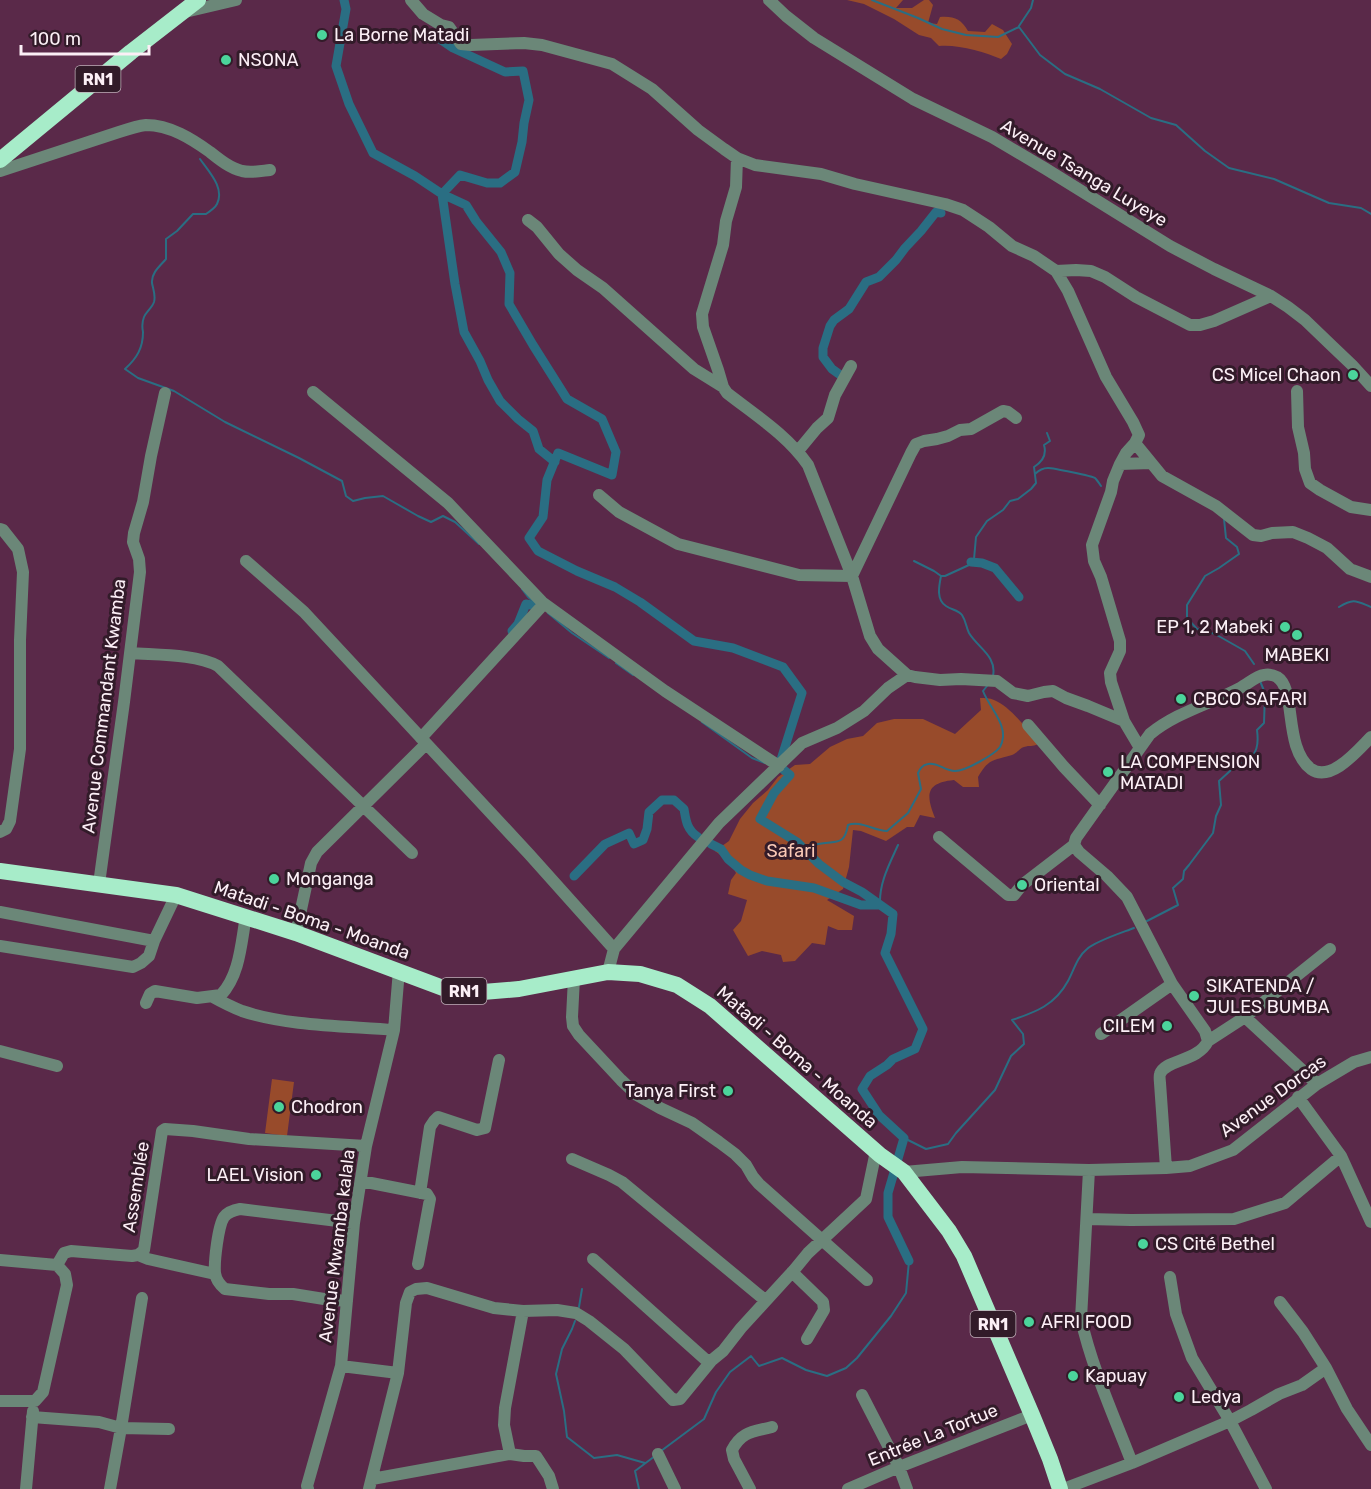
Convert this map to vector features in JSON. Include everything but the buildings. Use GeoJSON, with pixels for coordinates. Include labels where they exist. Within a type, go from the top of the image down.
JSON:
{"type":"FeatureCollection","features":[{"type":"Feature","properties":{"kind":"highway","name":"RN1"},"geometry":{"type":"LineString","coordinates":[[0,160],[198,0]]}},
{"type":"Feature","properties":{"kind":"highway","name":"Matadi - Boma - Moanda"},"geometry":{"type":"LineString","coordinates":[[0,870],[176,895],[296,933],[443,988],[471,993],[519,989],[608,972],[640,974],[677,985],[710,1006],[878,1153],[904,1171],[949,1231],[964,1256],[1061,1489]]}},
{"type":"Feature","properties":{"kind":"street"},"geometry":{"type":"LineString","coordinates":[[183,13],[236,0]]}},
{"type":"Feature","properties":{"kind":"street"},"geometry":{"type":"LineString","coordinates":[[411,0],[423,14],[449,27],[461,44],[542,45],[612,64],[652,89],[698,130],[737,158],[755,165],[821,174],[963,210],[1012,246],[1034,256],[1056,271],[1068,291],[1106,377],[1134,422],[1139,435],[1126,453],[1113,481],[1092,545],[1092,553],[1120,641],[1120,651],[1110,673],[1111,682],[1124,721],[1140,748]]}},
{"type":"Feature","properties":{"kind":"street","name":"Avenue Tsanga Luyeye"},"geometry":{"type":"LineString","coordinates":[[769,0],[814,38],[903,93],[992,137],[1170,246],[1271,296],[1305,320],[1371,386]]}},
{"type":"Feature","properties":{"kind":"street"},"geometry":{"type":"LineString","coordinates":[[0,171],[134,127],[148,125],[180,133],[192,139],[231,167],[252,172],[270,170]]}},
{"type":"Feature","properties":{"kind":"street"},"geometry":{"type":"LineString","coordinates":[[737,158],[736,188],[726,221],[723,245],[702,314],[703,327],[727,393],[776,431],[798,451],[808,465],[852,576],[870,636],[878,649],[907,675],[940,680],[997,681],[1013,693],[1028,696],[1053,691],[1124,721]]}},
{"type":"Feature","properties":{"kind":"street"},"geometry":{"type":"LineString","coordinates":[[736,188],[755,165]]}},
{"type":"Feature","properties":{"kind":"street"},"geometry":{"type":"LineString","coordinates":[[528,220],[537,227],[558,254],[603,288],[693,369],[723,387]]}},
{"type":"Feature","properties":{"kind":"street"},"geometry":{"type":"LineString","coordinates":[[1056,271],[1090,271],[1105,277],[1136,297],[1190,325],[1214,321],[1271,296]]}},
{"type":"Feature","properties":{"kind":"street"},"geometry":{"type":"LineString","coordinates":[[798,451],[828,418],[835,395],[851,366]]}},
{"type":"Feature","properties":{"kind":"street"},"geometry":{"type":"LineString","coordinates":[[1297,391],[1298,427],[1305,469],[1310,483],[1351,507],[1371,510]]}},
{"type":"Feature","properties":{"kind":"street"},"geometry":{"type":"LineString","coordinates":[[313,392],[448,503],[542,602],[665,691],[778,766]]}},
{"type":"Feature","properties":{"kind":"street","name":"Avenue Commandant Kwamba"},"geometry":{"type":"LineString","coordinates":[[99,884],[140,572],[139,559],[133,542],[134,533],[143,502],[165,393]]}},
{"type":"Feature","properties":{"kind":"street"},"geometry":{"type":"LineString","coordinates":[[852,576],[916,444],[937,440],[960,430],[971,429],[1003,411],[1016,418]]}},
{"type":"Feature","properties":{"kind":"street"},"geometry":{"type":"LineString","coordinates":[[1136,442],[1162,476],[1216,506],[1253,535],[1293,532],[1328,548],[1350,569],[1371,577]]}},
{"type":"Feature","properties":{"kind":"street"},"geometry":{"type":"LineString","coordinates":[[1120,464],[1151,463]]}},
{"type":"Feature","properties":{"kind":"street"},"geometry":{"type":"LineString","coordinates":[[599,495],[619,512],[678,544],[799,574],[852,576]]}},
{"type":"Feature","properties":{"kind":"street"},"geometry":{"type":"LineString","coordinates":[[0,528],[18,549],[22,572],[20,749],[10,821],[6,829],[0,832]]}},
{"type":"Feature","properties":{"kind":"street"},"geometry":{"type":"LineString","coordinates":[[246,561],[304,612],[529,854],[614,950]]}},
{"type":"Feature","properties":{"kind":"street"},"geometry":{"type":"LineString","coordinates":[[296,933],[311,863],[317,852],[363,807],[424,741],[541,607],[542,602]]}},
{"type":"Feature","properties":{"kind":"street"},"geometry":{"type":"LineString","coordinates":[[131,653],[192,658],[218,666],[412,853]]}},
{"type":"Feature","properties":{"kind":"street"},"geometry":{"type":"LineString","coordinates":[[939,837],[1008,895],[1014,895],[1023,885],[1074,845],[1076,838],[1150,734],[1186,711],[1239,689],[1262,675],[1270,674],[1279,678],[1285,685],[1291,728],[1300,756],[1316,772],[1326,772],[1343,764],[1371,737]]}},
{"type":"Feature","properties":{"kind":"street"},"geometry":{"type":"LineString","coordinates":[[608,972],[614,950],[719,823],[802,742],[837,728],[864,711],[888,688],[907,675]]}},
{"type":"Feature","properties":{"kind":"street"},"geometry":{"type":"LineString","coordinates":[[1028,725],[1064,768],[1100,805]]}},
{"type":"Feature","properties":{"kind":"street"},"geometry":{"type":"LineString","coordinates":[[1074,845],[1127,897],[1172,984],[1205,1031],[1208,1041]]}},
{"type":"Feature","properties":{"kind":"street"},"geometry":{"type":"LineString","coordinates":[[0,946],[133,967],[148,956],[176,895]]}},
{"type":"Feature","properties":{"kind":"street"},"geometry":{"type":"LineString","coordinates":[[0,912],[154,941]]}},
{"type":"Feature","properties":{"kind":"street"},"geometry":{"type":"LineString","coordinates":[[146,1003],[154,991],[197,998],[221,995],[227,989],[237,963],[246,916]]}},
{"type":"Feature","properties":{"kind":"street"},"geometry":{"type":"LineString","coordinates":[[1166,1168],[1160,1074],[1164,1068],[1197,1054],[1208,1041],[1245,1017],[1330,949]]}},
{"type":"Feature","properties":{"kind":"street","name":"Avenue Mwamba kalala"},"geometry":{"type":"LineString","coordinates":[[308,1489],[341,1365],[354,1223],[366,1146],[394,1030],[399,970]]}},
{"type":"Feature","properties":{"kind":"street"},"geometry":{"type":"LineString","coordinates":[[574,978],[573,1026],[613,1072],[638,1095],[692,1124],[735,1154],[759,1184],[867,1280]]}},
{"type":"Feature","properties":{"kind":"street"},"geometry":{"type":"LineString","coordinates":[[1101,1034],[1172,984]]}},
{"type":"Feature","properties":{"kind":"street"},"geometry":{"type":"LineString","coordinates":[[213,997],[242,1010],[293,1022],[394,1030]]}},
{"type":"Feature","properties":{"kind":"street"},"geometry":{"type":"LineString","coordinates":[[1245,1017],[1317,1084]]}},
{"type":"Feature","properties":{"kind":"street"},"geometry":{"type":"LineString","coordinates":[[0,1051],[57,1066]]}},
{"type":"Feature","properties":{"kind":"street","name":"Avenue Dorcas"},"geometry":{"type":"LineString","coordinates":[[904,1171],[962,1167],[1089,1170],[1190,1166],[1233,1150],[1317,1084],[1354,1062],[1371,1057]]}},
{"type":"Feature","properties":{"kind":"street"},"geometry":{"type":"LineString","coordinates":[[420,1192],[430,1127],[438,1118],[477,1130],[485,1128],[500,1060]]}},
{"type":"Feature","properties":{"kind":"street"},"geometry":{"type":"LineString","coordinates":[[1298,1097],[1341,1156],[1371,1222]]}},
{"type":"Feature","properties":{"kind":"street","name":"Assemblée"},"geometry":{"type":"LineString","coordinates":[[57,1265],[64,1253],[71,1251],[132,1256],[144,1250],[162,1131],[165,1129],[249,1139],[366,1146]]}},
{"type":"Feature","properties":{"kind":"street"},"geometry":{"type":"LineString","coordinates":[[553,1489],[549,1476],[536,1456],[510,1454],[370,1484],[398,1373],[406,1303],[410,1292],[427,1288],[494,1308],[576,1313],[624,1349],[673,1400],[680,1399],[808,1253],[866,1200],[878,1153]]}},
{"type":"Feature","properties":{"kind":"street"},"geometry":{"type":"LineString","coordinates":[[1087,1219],[1234,1219],[1285,1203],[1341,1156]]}},
{"type":"Feature","properties":{"kind":"street"},"geometry":{"type":"LineString","coordinates":[[572,1159],[609,1174],[622,1182],[765,1300]]}},
{"type":"Feature","properties":{"kind":"street"},"geometry":{"type":"LineString","coordinates":[[1089,1170],[1081,1319],[1100,1380],[1132,1463]]}},
{"type":"Feature","properties":{"kind":"street"},"geometry":{"type":"LineString","coordinates":[[361,1181],[427,1194],[430,1199],[418,1264]]}},
{"type":"Feature","properties":{"kind":"street"},"geometry":{"type":"LineString","coordinates":[[347,1301],[225,1288],[219,1284],[215,1274],[220,1227],[224,1218],[234,1210],[354,1223]]}},
{"type":"Feature","properties":{"kind":"street"},"geometry":{"type":"LineString","coordinates":[[138,1255],[215,1274]]}},
{"type":"Feature","properties":{"kind":"street"},"geometry":{"type":"LineString","coordinates":[[593,1259],[706,1360],[712,1360]]}},
{"type":"Feature","properties":{"kind":"street"},"geometry":{"type":"LineString","coordinates":[[0,1260],[57,1265],[65,1274],[67,1285],[43,1392],[35,1401],[26,1489]]}},
{"type":"Feature","properties":{"kind":"street"},"geometry":{"type":"LineString","coordinates":[[792,1272],[823,1302],[824,1310],[807,1339]]}},
{"type":"Feature","properties":{"kind":"street"},"geometry":{"type":"LineString","coordinates":[[1170,1277],[1176,1314],[1192,1358],[1230,1421],[1266,1489]]}},
{"type":"Feature","properties":{"kind":"street"},"geometry":{"type":"LineString","coordinates":[[111,1489],[142,1298]]}},
{"type":"Feature","properties":{"kind":"street"},"geometry":{"type":"LineString","coordinates":[[1280,1302],[1304,1332],[1347,1409],[1370,1441]]}},
{"type":"Feature","properties":{"kind":"street"},"geometry":{"type":"LineString","coordinates":[[510,1454],[504,1425],[505,1408],[523,1311]]}},
{"type":"Feature","properties":{"kind":"street"},"geometry":{"type":"LineString","coordinates":[[341,1365],[398,1373]]}},
{"type":"Feature","properties":{"kind":"street"},"geometry":{"type":"LineString","coordinates":[[1061,1489],[1132,1463],[1230,1421],[1279,1394],[1302,1385],[1326,1368]]}},
{"type":"Feature","properties":{"kind":"street"},"geometry":{"type":"LineString","coordinates":[[862,1395],[899,1467],[907,1489]]}},
{"type":"Feature","properties":{"kind":"street"},"geometry":{"type":"LineString","coordinates":[[0,1401],[35,1401]]}},
{"type":"Feature","properties":{"kind":"street","name":"Entrée La Tortue"},"geometry":{"type":"LineString","coordinates":[[848,1489],[1032,1415]]}},
{"type":"Feature","properties":{"kind":"street"},"geometry":{"type":"LineString","coordinates":[[32,1417],[99,1422],[122,1428],[169,1429]]}},
{"type":"Feature","properties":{"kind":"street"},"geometry":{"type":"LineString","coordinates":[[750,1489],[734,1459],[732,1450],[736,1442],[746,1434],[772,1427]]}},
{"type":"Feature","properties":{"kind":"street"},"geometry":{"type":"LineString","coordinates":[[658,1454],[675,1489]]}},
{"type":"Feature","properties":{"kind":"green space"},"geometry":{"type":"Polygon","coordinates":[[[847,0],[903,0],[896,8],[912,8],[924,0],[929,0],[933,5],[928,23],[937,24],[940,17],[949,17],[960,21],[968,31],[985,32],[992,24],[1003,30],[1012,44],[1007,54],[1001,59],[971,49],[939,46],[931,38],[919,35],[864,4],[847,0]]]}},
{"type":"Feature","properties":{"kind":"green space","name":"Safari"},"geometry":{"type":"Polygon","coordinates":[[[980,698],[992,699],[1000,703],[1018,719],[1038,744],[1026,746],[1012,755],[989,763],[978,777],[979,787],[963,787],[954,780],[933,787],[929,797],[935,818],[920,815],[914,827],[907,827],[886,841],[853,830],[849,867],[843,889],[827,900],[854,916],[852,930],[838,930],[828,926],[825,945],[812,943],[795,961],[783,962],[781,955],[762,951],[748,956],[733,930],[741,921],[747,900],[728,894],[731,880],[736,873],[730,863],[715,851],[729,841],[740,819],[753,803],[768,790],[778,777],[795,765],[810,764],[830,747],[847,739],[863,736],[877,723],[894,719],[923,719],[955,734],[981,710],[980,698]]]}},
{"type":"Feature","properties":{"kind":"green space","name":"Chodron"},"geometry":{"type":"Polygon","coordinates":[[[272,1079],[294,1082],[287,1136],[265,1133],[272,1079]]]}},
{"type":"Feature","properties":{"kind":"waterway"},"geometry":{"type":"LineString","coordinates":[[344,0],[346,9],[336,66],[349,104],[373,153],[442,194],[466,205],[501,252],[510,273],[509,304],[533,345],[567,399],[602,419],[616,452],[612,475],[558,453],[547,480],[543,517],[529,538],[538,551],[615,587],[694,641],[733,648],[783,667],[802,693],[779,766],[790,775],[774,793],[760,819],[797,842],[819,864],[843,882],[862,892],[893,914],[891,934],[885,953],[923,1029],[915,1049],[893,1059],[870,1076],[862,1089],[879,1115],[904,1138],[888,1193],[888,1217],[909,1261]]}},
{"type":"Feature","properties":{"kind":"waterway"},"geometry":{"type":"LineString","coordinates":[[872,0],[942,29],[966,35],[998,37],[1019,27],[1040,55],[1065,74],[1100,89],[1151,118],[1176,125],[1205,151],[1229,168],[1274,179],[1329,203],[1361,208],[1371,214]]}},
{"type":"Feature","properties":{"kind":"waterway"},"geometry":{"type":"LineString","coordinates":[[1019,26],[1031,8],[1033,0]]}},
{"type":"Feature","properties":{"kind":"waterway"},"geometry":{"type":"LineString","coordinates":[[434,35],[453,48],[505,72],[523,71],[529,100],[515,172],[500,183],[487,183],[460,175],[442,194],[464,332],[500,401],[533,431],[539,449],[555,462]]}},
{"type":"Feature","properties":{"kind":"waterway"},"geometry":{"type":"LineString","coordinates":[[200,159],[218,186],[217,204],[206,214],[193,214],[166,239],[166,259],[153,276],[155,299],[143,319],[143,338],[140,348],[136,357],[125,369],[138,378],[174,391],[225,422],[342,481],[346,496],[353,501],[383,496],[431,522],[443,516],[455,522],[479,544]]}},
{"type":"Feature","properties":{"kind":"waterway"},"geometry":{"type":"LineString","coordinates":[[839,374],[823,357],[823,348],[830,326],[834,320],[849,309],[866,282],[879,277],[936,212],[941,213]]}},
{"type":"Feature","properties":{"kind":"waterway"},"geometry":{"type":"LineString","coordinates":[[941,576],[969,565],[974,559],[976,537],[987,521],[1036,483],[1034,467],[1043,458],[1044,445],[1050,441],[1047,433]]}},
{"type":"Feature","properties":{"kind":"waterway"},"geometry":{"type":"LineString","coordinates":[[1035,474],[1044,468],[1057,469],[1095,478],[1101,486]]}},
{"type":"Feature","properties":{"kind":"waterway"},"geometry":{"type":"LineString","coordinates":[[1224,519],[1226,538],[1237,547],[1239,554],[1205,576],[1187,605],[1187,618],[1197,629],[1215,634],[1245,651],[1254,664]]}},
{"type":"Feature","properties":{"kind":"waterway"},"geometry":{"type":"LineString","coordinates":[[914,561],[941,576],[939,592],[941,600],[946,606],[962,615],[969,633],[990,658],[993,676]]}},
{"type":"Feature","properties":{"kind":"waterway"},"geometry":{"type":"LineString","coordinates":[[971,562],[995,568],[1019,597]]}},
{"type":"Feature","properties":{"kind":"waterway"},"geometry":{"type":"LineString","coordinates":[[522,589],[534,602]]}},
{"type":"Feature","properties":{"kind":"waterway"},"geometry":{"type":"LineString","coordinates":[[1339,607],[1355,601],[1371,607]]}},
{"type":"Feature","properties":{"kind":"waterway"},"geometry":{"type":"LineString","coordinates":[[512,631],[518,624],[526,604],[541,607]]}},
{"type":"Feature","properties":{"kind":"waterway"},"geometry":{"type":"LineString","coordinates":[[548,613],[572,633],[609,658]]}},
{"type":"Feature","properties":{"kind":"waterway"},"geometry":{"type":"LineString","coordinates":[[616,663],[633,675]]}},
{"type":"Feature","properties":{"kind":"waterway"},"geometry":{"type":"LineString","coordinates":[[1147,921],[1178,905],[1173,888],[1183,879],[1184,871],[1213,833],[1221,805],[1219,781],[1236,762],[1246,764],[1255,752],[1258,740],[1257,730],[1264,723],[1265,693],[1260,681]]}},
{"type":"Feature","properties":{"kind":"waterway"},"geometry":{"type":"LineString","coordinates":[[803,848],[841,840],[848,825],[862,825],[887,831],[908,813],[921,789],[918,773],[923,766],[931,764],[951,771],[960,770],[979,762],[997,750],[1002,743],[1003,730],[983,691],[987,686]]}},
{"type":"Feature","properties":{"kind":"waterway"},"geometry":{"type":"LineString","coordinates":[[702,722],[752,758],[765,763]]}},
{"type":"Feature","properties":{"kind":"waterway"},"geometry":{"type":"LineString","coordinates":[[574,876],[605,844],[629,833],[634,844],[643,840],[649,812],[662,800],[674,800],[684,809],[689,828],[698,837]]}},
{"type":"Feature","properties":{"kind":"waterway"},"geometry":{"type":"LineString","coordinates":[[711,844],[721,849],[728,859],[750,875],[767,881],[814,888],[861,905],[880,905]]}},
{"type":"Feature","properties":{"kind":"waterway"},"geometry":{"type":"LineString","coordinates":[[880,905],[883,882],[898,845]]}},
{"type":"Feature","properties":{"kind":"waterway"},"geometry":{"type":"LineString","coordinates":[[904,1138],[926,1149],[948,1144],[995,1090],[1011,1056],[1024,1044],[1023,1034],[1012,1020],[1051,1002],[1063,989],[1078,960],[1087,949],[1102,940],[1134,928]]}},
{"type":"Feature","properties":{"kind":"waterway"},"geometry":{"type":"LineString","coordinates":[[661,1451],[704,1419],[716,1392],[730,1372],[751,1356],[759,1366],[782,1358],[806,1370],[827,1376],[846,1368],[891,1316],[906,1293],[909,1261]]}},
{"type":"Feature","properties":{"kind":"waterway"},"geometry":{"type":"LineString","coordinates":[[579,1307],[582,1289]]}},
{"type":"Feature","properties":{"kind":"waterway"},"geometry":{"type":"LineString","coordinates":[[575,1321],[562,1349],[556,1374],[567,1437],[594,1458],[617,1455],[645,1463]]}},
{"type":"Feature","properties":{"kind":"waterway"},"geometry":{"type":"LineString","coordinates":[[639,1489],[635,1471],[655,1456]]}},
{"type":"Feature","properties":{"kind":"place","name":"La Borne Matadi"},"geometry":{"type":"Point","coordinates":[322,35]}},
{"type":"Feature","properties":{"kind":"place","name":"NSONA"},"geometry":{"type":"Point","coordinates":[226,60]}},
{"type":"Feature","properties":{"kind":"place","name":"CS Micel Chaon"},"geometry":{"type":"Point","coordinates":[1353,375]}},
{"type":"Feature","properties":{"kind":"place","name":"EP 1, 2 Mabeki"},"geometry":{"type":"Point","coordinates":[1285,627]}},
{"type":"Feature","properties":{"kind":"place","name":"MABEKI"},"geometry":{"type":"Point","coordinates":[1297,635]}},
{"type":"Feature","properties":{"kind":"place","name":"CBCO SAFARI"},"geometry":{"type":"Point","coordinates":[1181,699]}},
{"type":"Feature","properties":{"kind":"place","name":"LA COMPENSION MATADI"},"geometry":{"type":"Point","coordinates":[1108,772]}},
{"type":"Feature","properties":{"kind":"place","name":"Monganga"},"geometry":{"type":"Point","coordinates":[274,879]}},
{"type":"Feature","properties":{"kind":"place","name":"Oriental"},"geometry":{"type":"Point","coordinates":[1022,885]}},
{"type":"Feature","properties":{"kind":"place","name":"SIKATENDA / JULES BUMBA"},"geometry":{"type":"Point","coordinates":[1194,996]}},
{"type":"Feature","properties":{"kind":"place","name":"CILEM"},"geometry":{"type":"Point","coordinates":[1167,1026]}},
{"type":"Feature","properties":{"kind":"place","name":"Tanya First"},"geometry":{"type":"Point","coordinates":[728,1091]}},
{"type":"Feature","properties":{"kind":"place","name":"Chodron"},"geometry":{"type":"Point","coordinates":[279,1107]}},
{"type":"Feature","properties":{"kind":"place","name":"LAEL Vision"},"geometry":{"type":"Point","coordinates":[316,1175]}},
{"type":"Feature","properties":{"kind":"place","name":"CS Cité Bethel"},"geometry":{"type":"Point","coordinates":[1143,1244]}},
{"type":"Feature","properties":{"kind":"place","name":"AFRI FOOD"},"geometry":{"type":"Point","coordinates":[1029,1322]}},
{"type":"Feature","properties":{"kind":"place","name":"Kapuay"},"geometry":{"type":"Point","coordinates":[1073,1376]}},
{"type":"Feature","properties":{"kind":"place","name":"Ledya"},"geometry":{"type":"Point","coordinates":[1179,1397]}}]}
